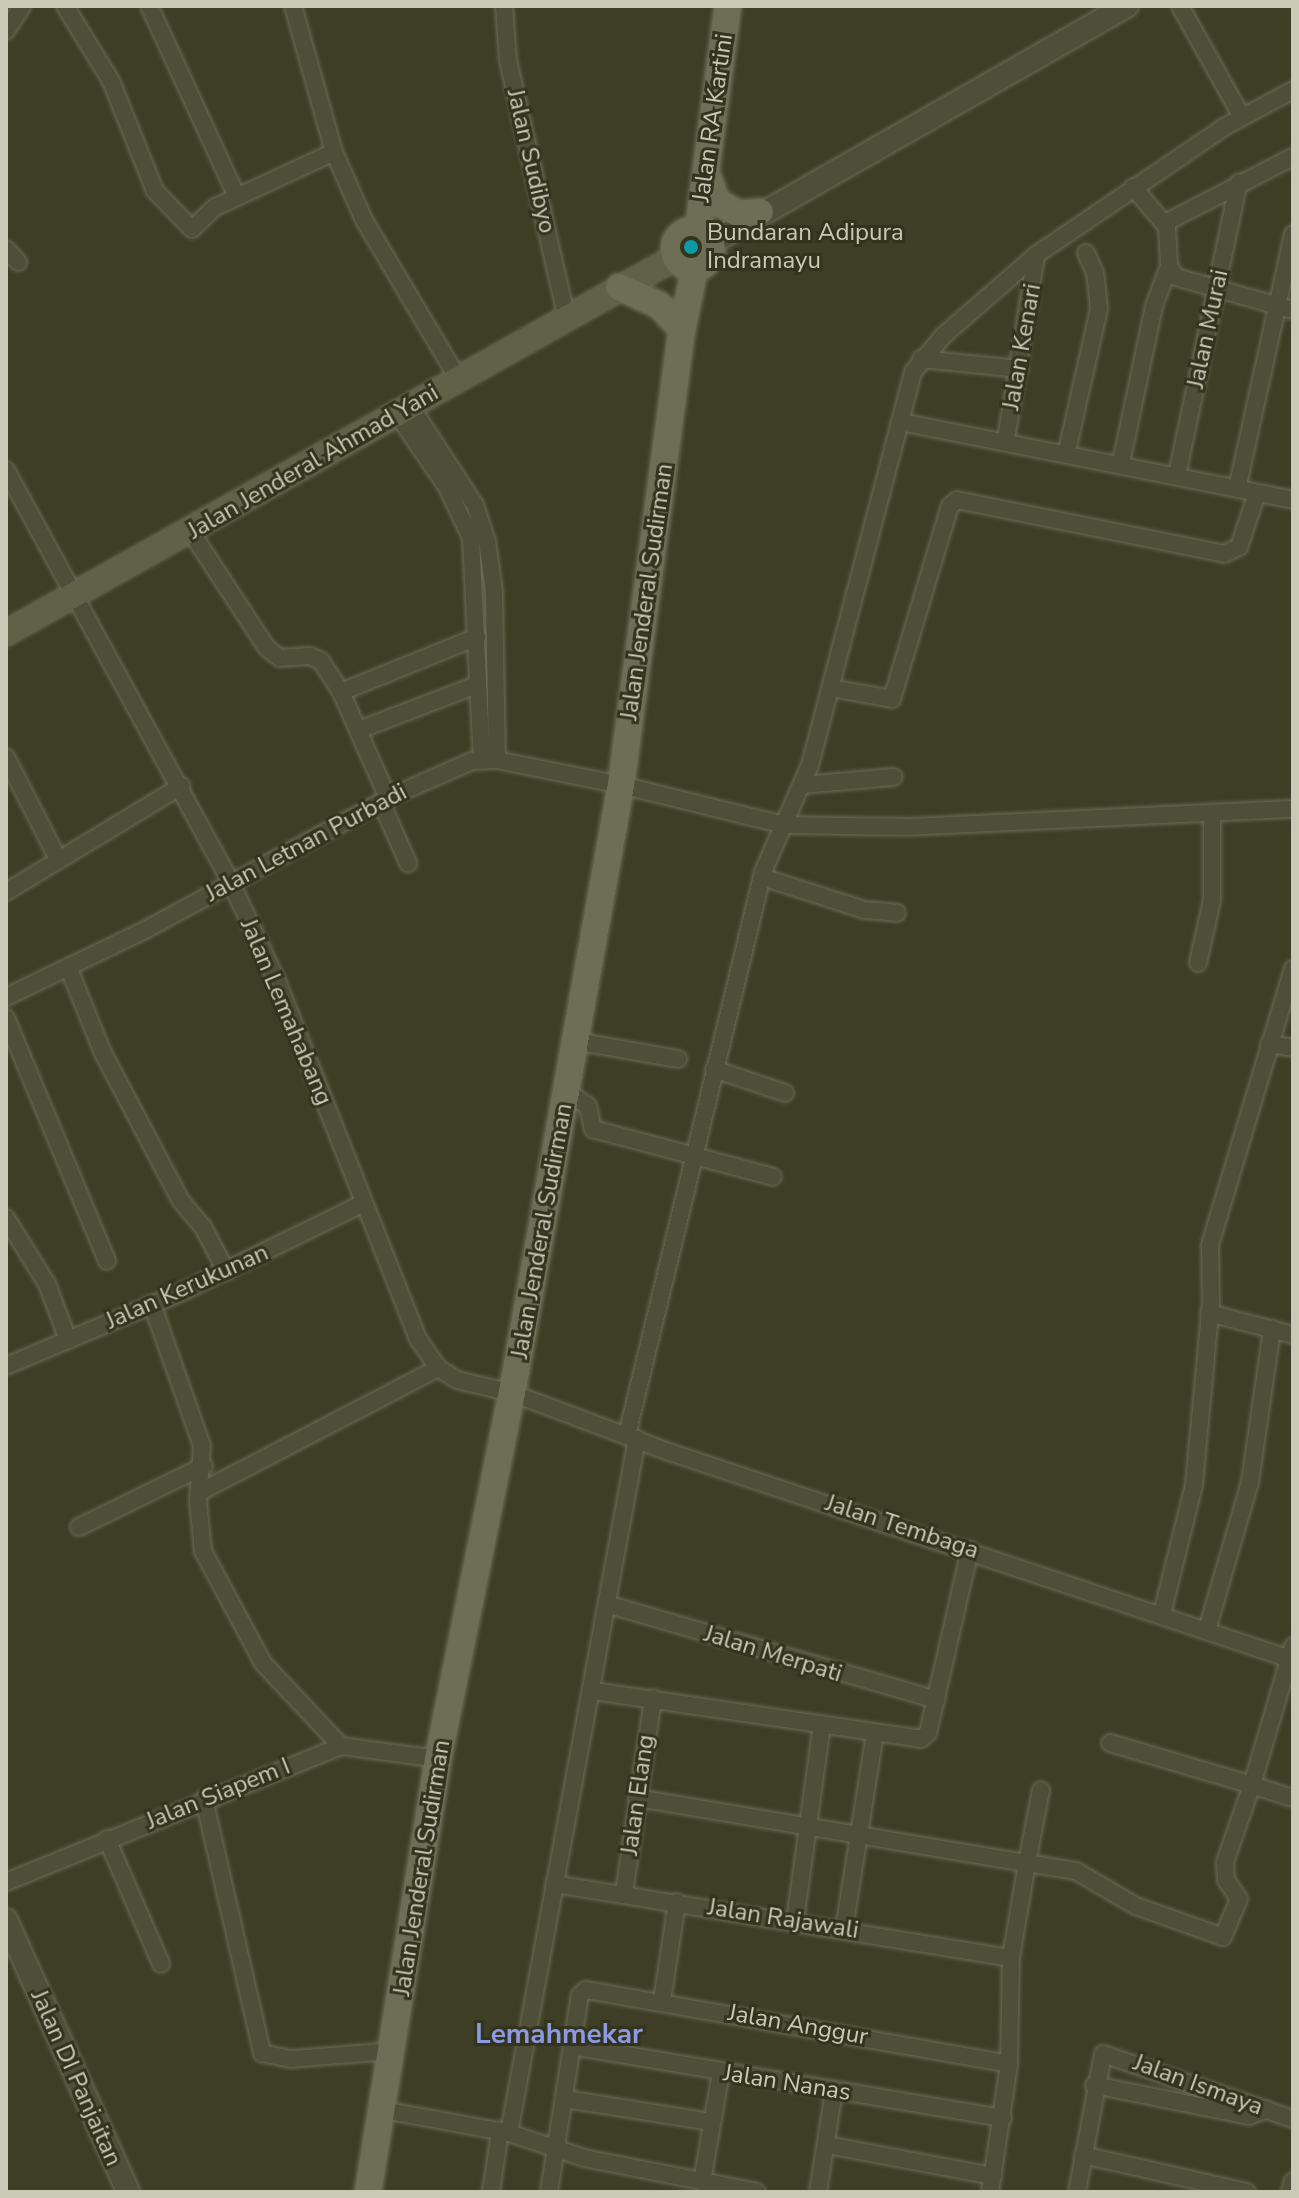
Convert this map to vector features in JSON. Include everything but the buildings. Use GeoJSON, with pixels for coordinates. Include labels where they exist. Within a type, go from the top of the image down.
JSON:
{"type":"FeatureCollection","features":[{"type":"Feature","properties":{"kind":"main road","name":"Jalan RA Kartini"},"geometry":{"type":"LineString","coordinates":[[704,236],[706,172],[728,6]]}},
{"type":"Feature","properties":{"kind":"main road"},"geometry":{"type":"LineString","coordinates":[[706,172],[717,202],[740,214],[760,212]]}},
{"type":"Feature","properties":{"kind":"main road"},"geometry":{"type":"LineString","coordinates":[[685,262],[677,238],[704,236]]}},
{"type":"Feature","properties":{"kind":"main road","name":"Jalan Jenderal Ahmad Yani"},"geometry":{"type":"LineString","coordinates":[[6,633],[191,532],[619,287],[685,262]]}},
{"type":"Feature","properties":{"kind":"main road","name":"Jalan Jenderal Sudirman"},"geometry":{"type":"LineString","coordinates":[[368,2192],[438,1759],[512,1393],[621,785],[682,330],[685,262]]}},
{"type":"Feature","properties":{"kind":"main road"},"geometry":{"type":"LineString","coordinates":[[619,287],[659,305],[682,330]]}},
{"type":"Feature","properties":{"kind":"street"},"geometry":{"type":"LineString","coordinates":[[6,31],[22,6]]}},
{"type":"Feature","properties":{"kind":"street"},"geometry":{"type":"LineString","coordinates":[[65,6],[103,65],[161,200],[192,229],[215,207],[334,152]]}},
{"type":"Feature","properties":{"kind":"street"},"geometry":{"type":"LineString","coordinates":[[149,6],[237,197]]}},
{"type":"Feature","properties":{"kind":"street"},"geometry":{"type":"LineString","coordinates":[[293,6],[334,152],[387,264],[458,378]]}},
{"type":"Feature","properties":{"kind":"street","name":"Jalan Sudibyo"},"geometry":{"type":"LineString","coordinates":[[504,6],[508,60],[566,316]]}},
{"type":"Feature","properties":{"kind":"street"},"geometry":{"type":"LineString","coordinates":[[704,236],[760,212],[1127,6]]}},
{"type":"Feature","properties":{"kind":"street"},"geometry":{"type":"LineString","coordinates":[[1180,6],[1242,117]]}},
{"type":"Feature","properties":{"kind":"street"},"geometry":{"type":"LineString","coordinates":[[491,2192],[610,1605],[632,1437],[714,1069],[739,986],[762,877],[798,793],[831,688],[900,422],[921,359],[1036,255],[1133,187],[1242,117],[1293,90]]}},
{"type":"Feature","properties":{"kind":"street"},"geometry":{"type":"LineString","coordinates":[[1165,223],[1239,182],[1293,157]]}},
{"type":"Feature","properties":{"kind":"street","name":"Jalan Murai"},"geometry":{"type":"LineString","coordinates":[[1177,475],[1239,182]]}},
{"type":"Feature","properties":{"kind":"street"},"geometry":{"type":"LineString","coordinates":[[1121,463],[1154,306],[1169,266],[1165,223],[1133,187]]}},
{"type":"Feature","properties":{"kind":"street"},"geometry":{"type":"LineString","coordinates":[[1237,489],[1285,309],[1293,234]]}},
{"type":"Feature","properties":{"kind":"street"},"geometry":{"type":"LineString","coordinates":[[6,249],[18,262]]}},
{"type":"Feature","properties":{"kind":"street"},"geometry":{"type":"LineString","coordinates":[[1067,451],[1099,309],[1095,273],[1086,253]]}},
{"type":"Feature","properties":{"kind":"street","name":"Jalan Kenari"},"geometry":{"type":"LineString","coordinates":[[1006,439],[1036,255]]}},
{"type":"Feature","properties":{"kind":"street"},"geometry":{"type":"LineString","coordinates":[[1169,266],[1179,279],[1285,309]]}},
{"type":"Feature","properties":{"kind":"street"},"geometry":{"type":"LineString","coordinates":[[921,359],[1019,369]]}},
{"type":"Feature","properties":{"kind":"street"},"geometry":{"type":"LineString","coordinates":[[404,410],[467,524],[474,555],[476,685],[489,760]]}},
{"type":"Feature","properties":{"kind":"street"},"geometry":{"type":"LineString","coordinates":[[404,410],[475,505],[487,541],[494,592],[489,760]]}},
{"type":"Feature","properties":{"kind":"street"},"geometry":{"type":"LineString","coordinates":[[900,422],[1067,451],[1293,500]]}},
{"type":"Feature","properties":{"kind":"street","name":"Jalan Lemahabang"},"geometry":{"type":"LineString","coordinates":[[6,470],[181,786],[232,885],[277,981],[418,1339],[438,1368]]}},
{"type":"Feature","properties":{"kind":"street"},"geometry":{"type":"LineString","coordinates":[[831,688],[892,699],[950,506],[957,500],[1224,554],[1239,547],[1257,493]]}},
{"type":"Feature","properties":{"kind":"street"},"geometry":{"type":"LineString","coordinates":[[191,532],[267,648],[280,658],[315,657],[341,692],[359,730],[408,863]]}},
{"type":"Feature","properties":{"kind":"street"},"geometry":{"type":"LineString","coordinates":[[341,692],[477,637]]}},
{"type":"Feature","properties":{"kind":"street"},"geometry":{"type":"LineString","coordinates":[[359,730],[476,685]]}},
{"type":"Feature","properties":{"kind":"street"},"geometry":{"type":"LineString","coordinates":[[6,757],[58,859]]}},
{"type":"Feature","properties":{"kind":"street","name":"Jalan Letnan Purbadi"},"geometry":{"type":"LineString","coordinates":[[6,997],[69,969],[232,885],[384,800],[451,767],[489,760],[786,820],[908,827],[1293,809]]}},
{"type":"Feature","properties":{"kind":"street"},"geometry":{"type":"LineString","coordinates":[[798,793],[894,777]]}},
{"type":"Feature","properties":{"kind":"street"},"geometry":{"type":"LineString","coordinates":[[6,892],[181,786]]}},
{"type":"Feature","properties":{"kind":"street"},"geometry":{"type":"LineString","coordinates":[[1198,963],[1212,900],[1212,813]]}},
{"type":"Feature","properties":{"kind":"street"},"geometry":{"type":"LineString","coordinates":[[762,877],[865,910],[897,913]]}},
{"type":"Feature","properties":{"kind":"street"},"geometry":{"type":"LineString","coordinates":[[69,969],[103,1053],[181,1201],[203,1227],[226,1271]]}},
{"type":"Feature","properties":{"kind":"street"},"geometry":{"type":"LineString","coordinates":[[1162,1614],[1194,1485],[1209,1313],[1210,1245],[1293,969]]}},
{"type":"Feature","properties":{"kind":"street"},"geometry":{"type":"LineString","coordinates":[[6,1018],[107,1261]]}},
{"type":"Feature","properties":{"kind":"street"},"geometry":{"type":"LineString","coordinates":[[575,1041],[678,1059]]}},
{"type":"Feature","properties":{"kind":"street"},"geometry":{"type":"LineString","coordinates":[[1269,1044],[1293,1048]]}},
{"type":"Feature","properties":{"kind":"street"},"geometry":{"type":"LineString","coordinates":[[714,1069],[785,1093]]}},
{"type":"Feature","properties":{"kind":"street"},"geometry":{"type":"LineString","coordinates":[[567,1091],[588,1106],[593,1129],[696,1153],[773,1177]]}},
{"type":"Feature","properties":{"kind":"street","name":"Jalan Kerukunan"},"geometry":{"type":"LineString","coordinates":[[6,1366],[226,1271],[364,1203]]}},
{"type":"Feature","properties":{"kind":"street"},"geometry":{"type":"LineString","coordinates":[[6,1218],[47,1284],[68,1340]]}},
{"type":"Feature","properties":{"kind":"street"},"geometry":{"type":"LineString","coordinates":[[152,1304],[198,1431],[204,1466],[200,1492],[200,1541],[226,1599],[263,1663],[341,1746]]}},
{"type":"Feature","properties":{"kind":"street"},"geometry":{"type":"LineString","coordinates":[[1209,1313],[1293,1335]]}},
{"type":"Feature","properties":{"kind":"street"},"geometry":{"type":"LineString","coordinates":[[1207,1630],[1250,1482],[1272,1329]]}},
{"type":"Feature","properties":{"kind":"street"},"geometry":{"type":"LineString","coordinates":[[200,1492],[438,1368],[457,1380],[512,1393]]}},
{"type":"Feature","properties":{"kind":"street","name":"Jalan Tembaga"},"geometry":{"type":"LineString","coordinates":[[512,1393],[632,1437],[1290,1658]]}},
{"type":"Feature","properties":{"kind":"street"},"geometry":{"type":"LineString","coordinates":[[79,1527],[204,1466]]}},
{"type":"Feature","properties":{"kind":"street"},"geometry":{"type":"LineString","coordinates":[[593,1691],[921,1739],[928,1733],[970,1550]]}},
{"type":"Feature","properties":{"kind":"street","name":"Jalan Merpati"},"geometry":{"type":"LineString","coordinates":[[610,1605],[936,1700]]}},
{"type":"Feature","properties":{"kind":"street"},"geometry":{"type":"LineString","coordinates":[[637,1798],[1076,1871],[1136,1906],[1223,1937],[1239,1899],[1226,1880],[1225,1862],[1290,1658]]}},
{"type":"Feature","properties":{"kind":"street","name":"Jalan Elang"},"geometry":{"type":"LineString","coordinates":[[624,1893],[653,1698]]}},
{"type":"Feature","properties":{"kind":"street"},"geometry":{"type":"LineString","coordinates":[[795,1921],[822,1724]]}},
{"type":"Feature","properties":{"kind":"street"},"geometry":{"type":"LineString","coordinates":[[844,1929],[875,1733]]}},
{"type":"Feature","properties":{"kind":"street"},"geometry":{"type":"LineString","coordinates":[[1110,1743],[1293,1798]]}},
{"type":"Feature","properties":{"kind":"street","name":"Jalan Siapem I"},"geometry":{"type":"LineString","coordinates":[[6,1882],[204,1799],[341,1746],[438,1759]]}},
{"type":"Feature","properties":{"kind":"street"},"geometry":{"type":"LineString","coordinates":[[827,2145],[991,2184],[1009,2064],[1011,1958],[1041,1790]]}},
{"type":"Feature","properties":{"kind":"street"},"geometry":{"type":"LineString","coordinates":[[204,1799],[262,2053],[291,2059],[393,2051]]}},
{"type":"Feature","properties":{"kind":"street"},"geometry":{"type":"LineString","coordinates":[[107,1839],[161,1964]]}},
{"type":"Feature","properties":{"kind":"street","name":"Jalan Rajawali"},"geometry":{"type":"LineString","coordinates":[[554,1884],[1011,1958]]}},
{"type":"Feature","properties":{"kind":"street"},"geometry":{"type":"LineString","coordinates":[[662,2001],[677,1902]]}},
{"type":"Feature","properties":{"kind":"street","name":"Jalan DI Panjaitan"},"geometry":{"type":"LineString","coordinates":[[6,1920],[128,2192]]}},
{"type":"Feature","properties":{"kind":"street","name":"Jalan Anggur"},"geometry":{"type":"LineString","coordinates":[[572,2046],[580,1995],[586,1990],[1009,2064]]}},
{"type":"Feature","properties":{"kind":"street"},"geometry":{"type":"LineString","coordinates":[[549,2192],[572,2046]]}},
{"type":"Feature","properties":{"kind":"street","name":"Jalan Nanas"},"geometry":{"type":"LineString","coordinates":[[572,2046],[1003,2118]]}},
{"type":"Feature","properties":{"kind":"street","name":"Jalan Ismaya"},"geometry":{"type":"LineString","coordinates":[[1094,2085],[1103,2054],[1293,2119]]}},
{"type":"Feature","properties":{"kind":"street"},"geometry":{"type":"LineString","coordinates":[[702,2182],[721,2072]]}},
{"type":"Feature","properties":{"kind":"street"},"geometry":{"type":"LineString","coordinates":[[1077,2192],[1094,2085],[1249,2116],[1267,2109]]}},
{"type":"Feature","properties":{"kind":"street"},"geometry":{"type":"LineString","coordinates":[[818,2192],[834,2091]]}},
{"type":"Feature","properties":{"kind":"street"},"geometry":{"type":"LineString","coordinates":[[565,2099],[712,2122]]}},
{"type":"Feature","properties":{"kind":"street"},"geometry":{"type":"LineString","coordinates":[[383,2110],[504,2132],[556,2144],[584,2158],[757,2192]]}},
{"type":"Feature","properties":{"kind":"street"},"geometry":{"type":"LineString","coordinates":[[1083,2155],[1247,2192]]}},
{"type":"Feature","properties":{"kind":"place","name":"Bundaran Adipura Indramayu"},"geometry":{"type":"Point","coordinates":[691,247]}},
{"type":"Feature","properties":{"kind":"district","name":"Lemahmekar"},"geometry":{"type":"Point","coordinates":[559,2034]}}]}
